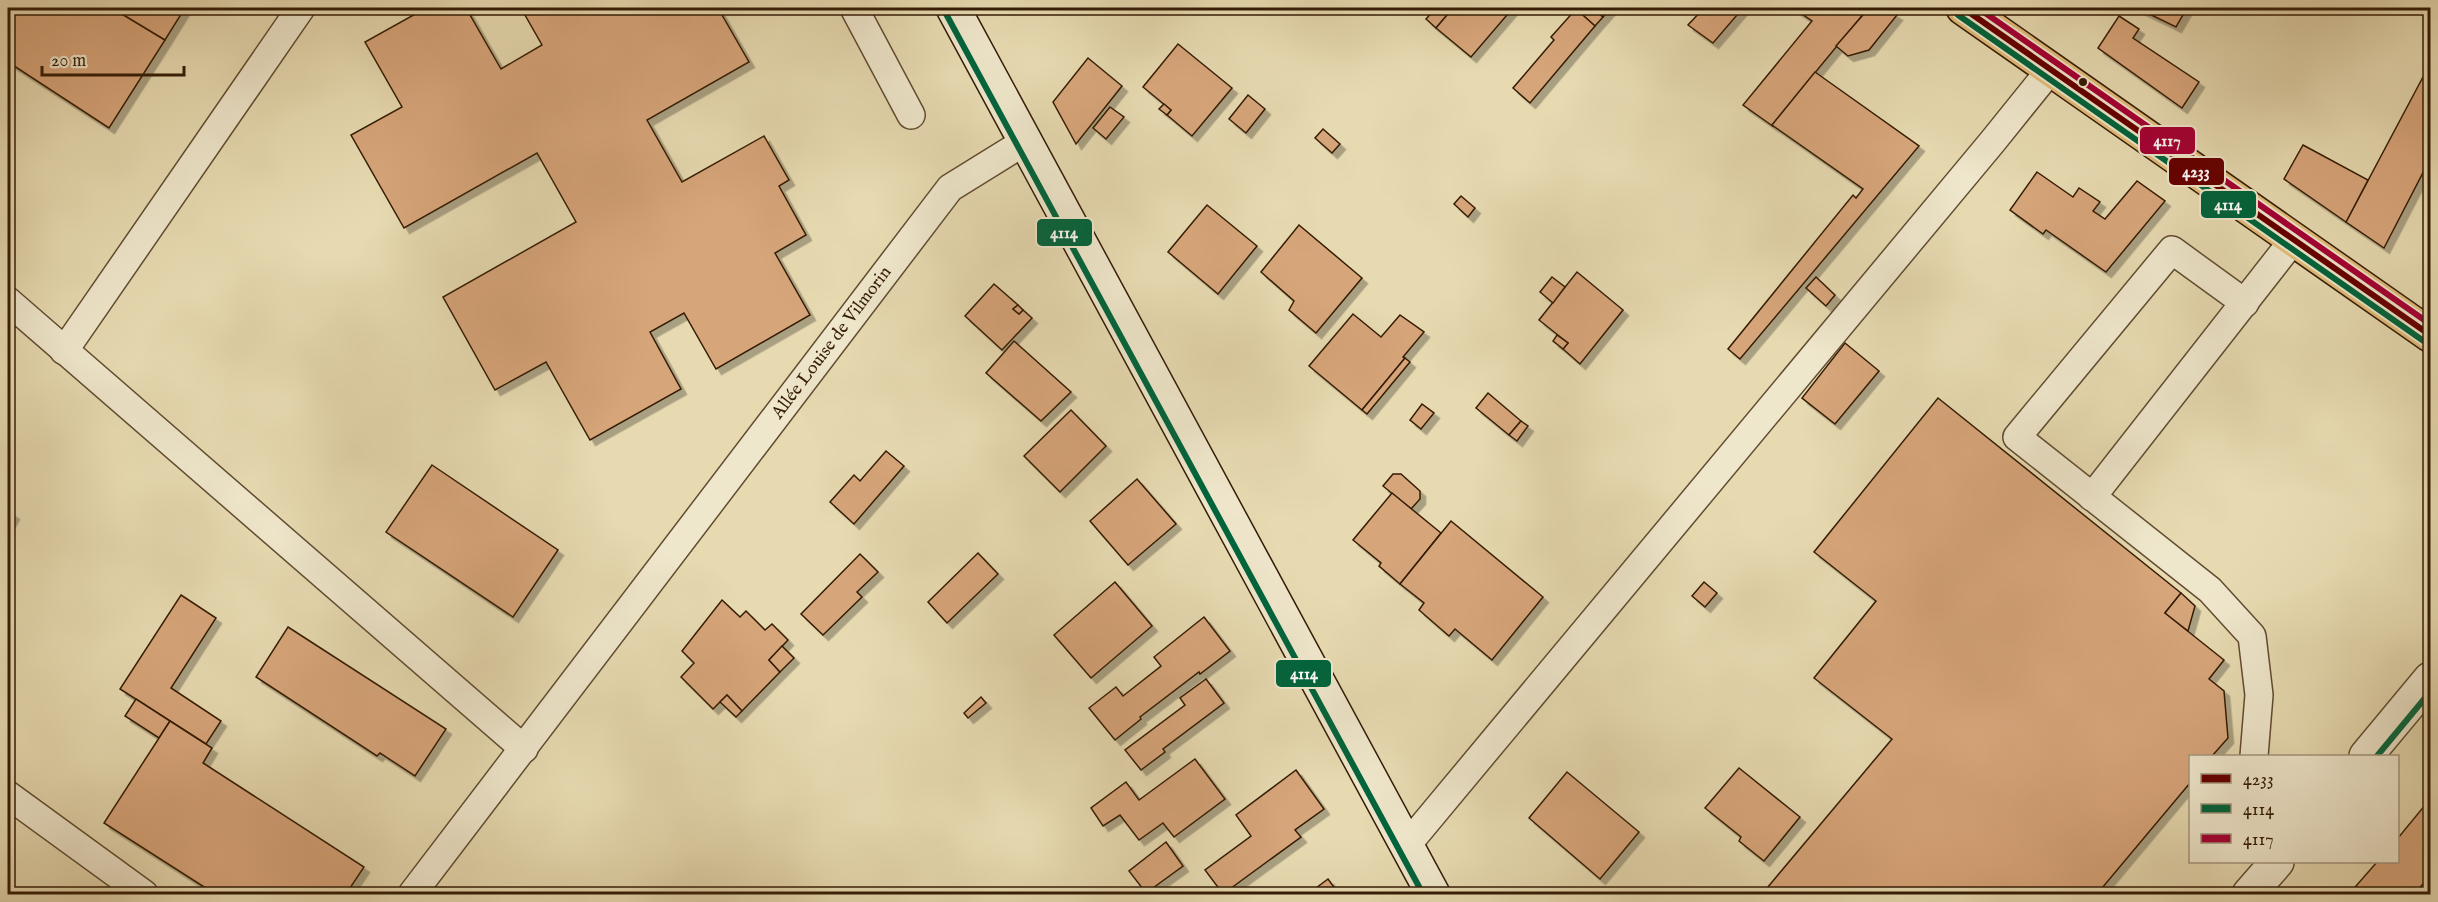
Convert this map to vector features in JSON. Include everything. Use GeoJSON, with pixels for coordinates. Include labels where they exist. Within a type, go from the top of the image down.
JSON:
{"type":"FeatureCollection","features":[{"type":"Feature","properties":{"kind":"main road"},"geometry":{"type":"LineString","coordinates":[[1963,8],[2430,335]]}},
{"type":"Feature","properties":{"kind":"street"},"geometry":{"type":"LineString","coordinates":[[953,8],[1433,894]]}},
{"type":"Feature","properties":{"kind":"street"},"geometry":{"type":"LineString","coordinates":[[2367,755],[2430,679]]}},
{"type":"Feature","properties":{"kind":"street"},"geometry":{"type":"LineString","coordinates":[[2249,894],[2275,863]]}},
{"type":"Feature","properties":{"kind":"lane"},"geometry":{"type":"LineString","coordinates":[[64,351],[301,8]]}},
{"type":"Feature","properties":{"kind":"lane"},"geometry":{"type":"LineString","coordinates":[[855,8],[911,115]]}},
{"type":"Feature","properties":{"kind":"lane"},"geometry":{"type":"LineString","coordinates":[[1407,845],[2051,69]]}},
{"type":"Feature","properties":{"kind":"lane","name":"Allée Louise de Vilmorin"},"geometry":{"type":"LineString","coordinates":[[412,894],[950,188],[1026,141]]}},
{"type":"Feature","properties":{"kind":"lane"},"geometry":{"type":"LineString","coordinates":[[2092,497],[2294,239]]}},
{"type":"Feature","properties":{"kind":"lane"},"geometry":{"type":"LineString","coordinates":[[2245,303],[2172,250],[2017,437],[2210,590],[2252,636],[2259,695],[2254,755]]}},
{"type":"Feature","properties":{"kind":"lane"},"geometry":{"type":"LineString","coordinates":[[8,301],[524,749]]}},
{"type":"Feature","properties":{"kind":"lane"},"geometry":{"type":"LineString","coordinates":[[8,795],[144,894]]}},
{"type":"Feature","properties":{"kind":"building"},"geometry":{"type":"Polygon","coordinates":[[[8,8],[112,8],[165,40],[109,128],[8,62],[8,8]]]}},
{"type":"Feature","properties":{"kind":"building"},"geometry":{"type":"Polygon","coordinates":[[[112,8],[185,8],[165,40],[112,8]]]}},
{"type":"Feature","properties":{"kind":"building"},"geometry":{"type":"Polygon","coordinates":[[[426,8],[466,8],[501,69],[542,45],[521,8],[718,8],[749,62],[647,120],[682,182],[764,136],[789,180],[779,186],[806,235],[775,253],[810,315],[716,369],[684,313],[650,332],[681,389],[590,440],[546,362],[495,390],[443,297],[576,222],[537,153],[404,228],[351,135],[402,107],[365,42],[426,8]]]}},
{"type":"Feature","properties":{"kind":"building"},"geometry":{"type":"Polygon","coordinates":[[[1436,8],[1453,8],[1436,28],[1426,19],[1436,8]]]}},
{"type":"Feature","properties":{"kind":"building"},"geometry":{"type":"Polygon","coordinates":[[[1453,8],[1513,8],[1471,57],[1436,28],[1453,8]]]}},
{"type":"Feature","properties":{"kind":"building"},"geometry":{"type":"Polygon","coordinates":[[[1593,8],[1603,17],[1595,26],[1576,9],[1593,8]]]}},
{"type":"Feature","properties":{"kind":"building"},"geometry":{"type":"Polygon","coordinates":[[[1593,8],[1611,8],[1603,17],[1593,8]]]}},
{"type":"Feature","properties":{"kind":"building"},"geometry":{"type":"Polygon","coordinates":[[[1704,8],[1743,8],[1713,43],[1688,25],[1704,8]]]}},
{"type":"Feature","properties":{"kind":"building"},"geometry":{"type":"Polygon","coordinates":[[[1793,8],[1859,8],[1865,12],[1772,125],[1774,127],[1743,105],[1812,21],[1793,8]]]}},
{"type":"Feature","properties":{"kind":"building"},"geometry":{"type":"Polygon","coordinates":[[[1869,8],[1886,8],[1897,15],[1869,50],[1848,56],[1836,46],[1869,8]]]}},
{"type":"Feature","properties":{"kind":"building"},"geometry":{"type":"Polygon","coordinates":[[[2137,8],[2187,8],[2176,27],[2137,8]]]}},
{"type":"Feature","properties":{"kind":"building"},"geometry":{"type":"Polygon","coordinates":[[[1576,9],[1595,26],[1530,103],[1513,88],[1554,40],[1551,37],[1576,9]]]}},
{"type":"Feature","properties":{"kind":"building"},"geometry":{"type":"Polygon","coordinates":[[[2119,16],[2139,29],[2133,38],[2199,82],[2182,108],[2098,48],[2119,16]]]}},
{"type":"Feature","properties":{"kind":"building"},"geometry":{"type":"Polygon","coordinates":[[[1178,44],[1232,88],[1192,136],[1167,115],[1171,110],[1143,87],[1178,44]]]}},
{"type":"Feature","properties":{"kind":"building"},"geometry":{"type":"Polygon","coordinates":[[[1088,58],[1122,86],[1076,144],[1053,102],[1088,58]]]}},
{"type":"Feature","properties":{"kind":"building"},"geometry":{"type":"Polygon","coordinates":[[[1815,72],[1919,146],[1740,359],[1728,349],[1853,195],[1856,198],[1863,189],[1772,125],[1815,72]]]}},
{"type":"Feature","properties":{"kind":"building"},"geometry":{"type":"Polygon","coordinates":[[[2423,77],[2430,81],[2430,159],[2384,248],[2346,222],[2423,77]]]}},
{"type":"Feature","properties":{"kind":"building"},"geometry":{"type":"Polygon","coordinates":[[[1248,95],[1265,109],[1246,133],[1229,119],[1248,95]]]}},
{"type":"Feature","properties":{"kind":"building"},"geometry":{"type":"Polygon","coordinates":[[[1164,104],[1171,110],[1167,115],[1159,109],[1164,104]]]}},
{"type":"Feature","properties":{"kind":"building"},"geometry":{"type":"Polygon","coordinates":[[[1110,107],[1124,117],[1106,139],[1093,128],[1110,107]]]}},
{"type":"Feature","properties":{"kind":"building"},"geometry":{"type":"Polygon","coordinates":[[[1323,129],[1340,144],[1332,153],[1315,138],[1323,129]]]}},
{"type":"Feature","properties":{"kind":"building"},"geometry":{"type":"Polygon","coordinates":[[[2303,145],[2368,180],[2346,222],[2284,179],[2303,145]]]}},
{"type":"Feature","properties":{"kind":"building"},"geometry":{"type":"Polygon","coordinates":[[[2037,172],[2073,197],[2079,188],[2100,202],[2093,211],[2105,219],[2137,181],[2165,201],[2106,272],[2046,230],[2043,234],[2010,210],[2037,172]]]}},
{"type":"Feature","properties":{"kind":"building"},"geometry":{"type":"Polygon","coordinates":[[[1461,196],[1475,208],[1468,217],[1454,204],[1461,196]]]}},
{"type":"Feature","properties":{"kind":"building"},"geometry":{"type":"Polygon","coordinates":[[[1207,205],[1257,246],[1218,294],[1168,252],[1207,205]]]}},
{"type":"Feature","properties":{"kind":"building"},"geometry":{"type":"Polygon","coordinates":[[[1299,225],[1362,278],[1316,333],[1289,310],[1294,301],[1261,272],[1299,225]]]}},
{"type":"Feature","properties":{"kind":"building"},"geometry":{"type":"Polygon","coordinates":[[[1577,272],[1623,310],[1580,364],[1563,349],[1568,343],[1539,320],[1577,272]]]}},
{"type":"Feature","properties":{"kind":"building"},"geometry":{"type":"Polygon","coordinates":[[[1552,277],[1565,287],[1553,303],[1540,292],[1552,277]]]}},
{"type":"Feature","properties":{"kind":"building"},"geometry":{"type":"Polygon","coordinates":[[[1816,277],[1835,295],[1826,306],[1806,288],[1816,277]]]}},
{"type":"Feature","properties":{"kind":"building"},"geometry":{"type":"Polygon","coordinates":[[[994,284],[1018,305],[1013,309],[1019,314],[1023,310],[1032,318],[1002,350],[965,316],[994,284]]]}},
{"type":"Feature","properties":{"kind":"building"},"geometry":{"type":"Polygon","coordinates":[[[1018,305],[1023,310],[1019,314],[1013,309],[1018,305]]]}},
{"type":"Feature","properties":{"kind":"building"},"geometry":{"type":"Polygon","coordinates":[[[1353,314],[1381,337],[1400,315],[1424,332],[1362,410],[1309,366],[1353,314]]]}},
{"type":"Feature","properties":{"kind":"building"},"geometry":{"type":"Polygon","coordinates":[[[1557,335],[1568,343],[1563,349],[1553,341],[1557,335]]]}},
{"type":"Feature","properties":{"kind":"building"},"geometry":{"type":"Polygon","coordinates":[[[1014,341],[1071,392],[1041,421],[986,373],[1014,341]]]}},
{"type":"Feature","properties":{"kind":"building"},"geometry":{"type":"Polygon","coordinates":[[[1845,343],[1879,371],[1835,424],[1802,398],[1845,343]]]}},
{"type":"Feature","properties":{"kind":"building"},"geometry":{"type":"Polygon","coordinates":[[[1405,358],[1410,362],[1367,414],[1362,410],[1405,358]]]}},
{"type":"Feature","properties":{"kind":"building"},"geometry":{"type":"Polygon","coordinates":[[[1488,393],[1521,421],[1509,435],[1476,408],[1488,393]]]}},
{"type":"Feature","properties":{"kind":"building"},"geometry":{"type":"Polygon","coordinates":[[[1938,398],[2181,593],[2165,613],[2224,660],[2209,679],[2224,691],[2228,738],[2213,755],[2189,755],[2189,784],[2097,894],[1762,894],[1892,739],[1814,678],[1876,601],[1814,552],[1938,398]]]}},
{"type":"Feature","properties":{"kind":"building"},"geometry":{"type":"Polygon","coordinates":[[[1422,404],[1434,413],[1421,429],[1410,420],[1422,404]]]}},
{"type":"Feature","properties":{"kind":"building"},"geometry":{"type":"Polygon","coordinates":[[[1071,410],[1106,446],[1060,492],[1024,456],[1071,410]]]}},
{"type":"Feature","properties":{"kind":"building"},"geometry":{"type":"Polygon","coordinates":[[[1521,421],[1528,426],[1517,441],[1509,435],[1521,421]]]}},
{"type":"Feature","properties":{"kind":"building"},"geometry":{"type":"Polygon","coordinates":[[[886,451],[904,466],[854,524],[830,502],[854,475],[860,481],[886,451]]]}},
{"type":"Feature","properties":{"kind":"building"},"geometry":{"type":"Polygon","coordinates":[[[432,465],[558,550],[513,617],[386,532],[432,465]]]}},
{"type":"Feature","properties":{"kind":"building"},"geometry":{"type":"Polygon","coordinates":[[[1393,474],[1401,474],[1420,491],[1420,499],[1411,509],[1383,486],[1393,474]]]}},
{"type":"Feature","properties":{"kind":"building"},"geometry":{"type":"Polygon","coordinates":[[[1137,479],[1176,524],[1128,565],[1090,521],[1137,479]]]}},
{"type":"Feature","properties":{"kind":"building"},"geometry":{"type":"Polygon","coordinates":[[[1392,493],[1441,533],[1400,584],[1379,566],[1381,563],[1353,540],[1392,493]]]}},
{"type":"Feature","properties":{"kind":"building"},"geometry":{"type":"Polygon","coordinates":[[[8,510],[14,514],[8,525],[8,510]]]}},
{"type":"Feature","properties":{"kind":"building"},"geometry":{"type":"Polygon","coordinates":[[[1451,521],[1543,597],[1492,660],[1455,629],[1449,636],[1419,610],[1424,603],[1400,584],[1451,521]]]}},
{"type":"Feature","properties":{"kind":"building"},"geometry":{"type":"Polygon","coordinates":[[[978,553],[998,574],[947,623],[928,602],[978,553]]]}},
{"type":"Feature","properties":{"kind":"building"},"geometry":{"type":"Polygon","coordinates":[[[860,554],[878,572],[857,592],[862,597],[823,635],[801,614],[860,554]]]}},
{"type":"Feature","properties":{"kind":"building"},"geometry":{"type":"Polygon","coordinates":[[[1115,582],[1152,626],[1091,678],[1054,635],[1115,582]]]}},
{"type":"Feature","properties":{"kind":"building"},"geometry":{"type":"Polygon","coordinates":[[[1704,582],[1717,593],[1705,607],[1692,596],[1704,582]]]}},
{"type":"Feature","properties":{"kind":"building"},"geometry":{"type":"Polygon","coordinates":[[[2181,593],[2195,606],[2188,631],[2165,613],[2181,593]]]}},
{"type":"Feature","properties":{"kind":"building"},"geometry":{"type":"Polygon","coordinates":[[[181,595],[216,618],[171,688],[221,721],[206,744],[120,689],[181,595]]]}},
{"type":"Feature","properties":{"kind":"building"},"geometry":{"type":"Polygon","coordinates":[[[722,600],[740,617],[746,611],[765,630],[772,624],[788,640],[769,660],[780,672],[742,711],[727,695],[713,709],[681,677],[694,663],[682,651],[722,600]]]}},
{"type":"Feature","properties":{"kind":"building"},"geometry":{"type":"Polygon","coordinates":[[[1204,617],[1230,651],[1140,717],[1141,719],[1115,740],[1089,708],[1116,687],[1123,696],[1161,666],[1154,657],[1204,617]]]}},
{"type":"Feature","properties":{"kind":"building"},"geometry":{"type":"Polygon","coordinates":[[[288,627],[446,729],[415,776],[380,753],[377,756],[256,677],[288,627]]]}},
{"type":"Feature","properties":{"kind":"building"},"geometry":{"type":"Polygon","coordinates":[[[782,646],[794,658],[780,672],[769,660],[782,646]]]}},
{"type":"Feature","properties":{"kind":"building"},"geometry":{"type":"Polygon","coordinates":[[[1206,679],[1224,703],[1163,749],[1165,752],[1141,770],[1125,750],[1185,705],[1180,698],[1206,679]]]}},
{"type":"Feature","properties":{"kind":"building"},"geometry":{"type":"Polygon","coordinates":[[[727,695],[742,711],[736,717],[720,702],[727,695]]]}},
{"type":"Feature","properties":{"kind":"building"},"geometry":{"type":"Polygon","coordinates":[[[981,697],[986,703],[968,718],[964,713],[981,697]]]}},
{"type":"Feature","properties":{"kind":"building"},"geometry":{"type":"Polygon","coordinates":[[[136,699],[170,721],[159,738],[125,716],[136,699]]]}},
{"type":"Feature","properties":{"kind":"building"},"geometry":{"type":"Polygon","coordinates":[[[170,721],[212,748],[203,763],[364,867],[346,894],[215,894],[104,823],[170,721]]]}},
{"type":"Feature","properties":{"kind":"building"},"geometry":{"type":"Polygon","coordinates":[[[1195,759],[1225,799],[1174,837],[1163,823],[1139,840],[1120,815],[1103,826],[1091,808],[1126,782],[1139,800],[1195,759]]]}},
{"type":"Feature","properties":{"kind":"building"},"geometry":{"type":"Polygon","coordinates":[[[1739,768],[1800,817],[1764,861],[1739,841],[1741,837],[1705,808],[1739,768]]]}},
{"type":"Feature","properties":{"kind":"building"},"geometry":{"type":"Polygon","coordinates":[[[1296,770],[1324,809],[1295,830],[1301,837],[1223,894],[1205,870],[1251,836],[1236,815],[1296,770]]]}},
{"type":"Feature","properties":{"kind":"building"},"geometry":{"type":"Polygon","coordinates":[[[1567,772],[1639,832],[1600,879],[1529,818],[1567,772]]]}},
{"type":"Feature","properties":{"kind":"building"},"geometry":{"type":"Polygon","coordinates":[[[2430,799],[2430,876],[2414,894],[2349,894],[2376,863],[2399,863],[2399,837],[2430,799]]]}},
{"type":"Feature","properties":{"kind":"building"},"geometry":{"type":"Polygon","coordinates":[[[1166,842],[1183,866],[1146,893],[1129,871],[1166,842]]]}},
{"type":"Feature","properties":{"kind":"building"},"geometry":{"type":"Polygon","coordinates":[[[1328,879],[1339,894],[1308,894],[1328,879]]]}},
{"type":"Feature","properties":{"kind":"transit line","name":"4233"},"geometry":{"type":"LineString","coordinates":[[1963,8],[2430,335]]}},
{"type":"Feature","properties":{"kind":"transit line","name":"4117"},"geometry":{"type":"LineString","coordinates":[[1978,8],[2430,324]]}},
{"type":"Feature","properties":{"kind":"transit line","name":"4114"},"geometry":{"type":"LineString","coordinates":[[945,12],[1423,894]]}},
{"type":"Feature","properties":{"kind":"transit line","name":"4114"},"geometry":{"type":"LineString","coordinates":[[1958,15],[2425,342]]}},
{"type":"Feature","properties":{"kind":"transit line","name":"4114"},"geometry":{"type":"LineString","coordinates":[[2378,755],[2430,692]]}}]}
